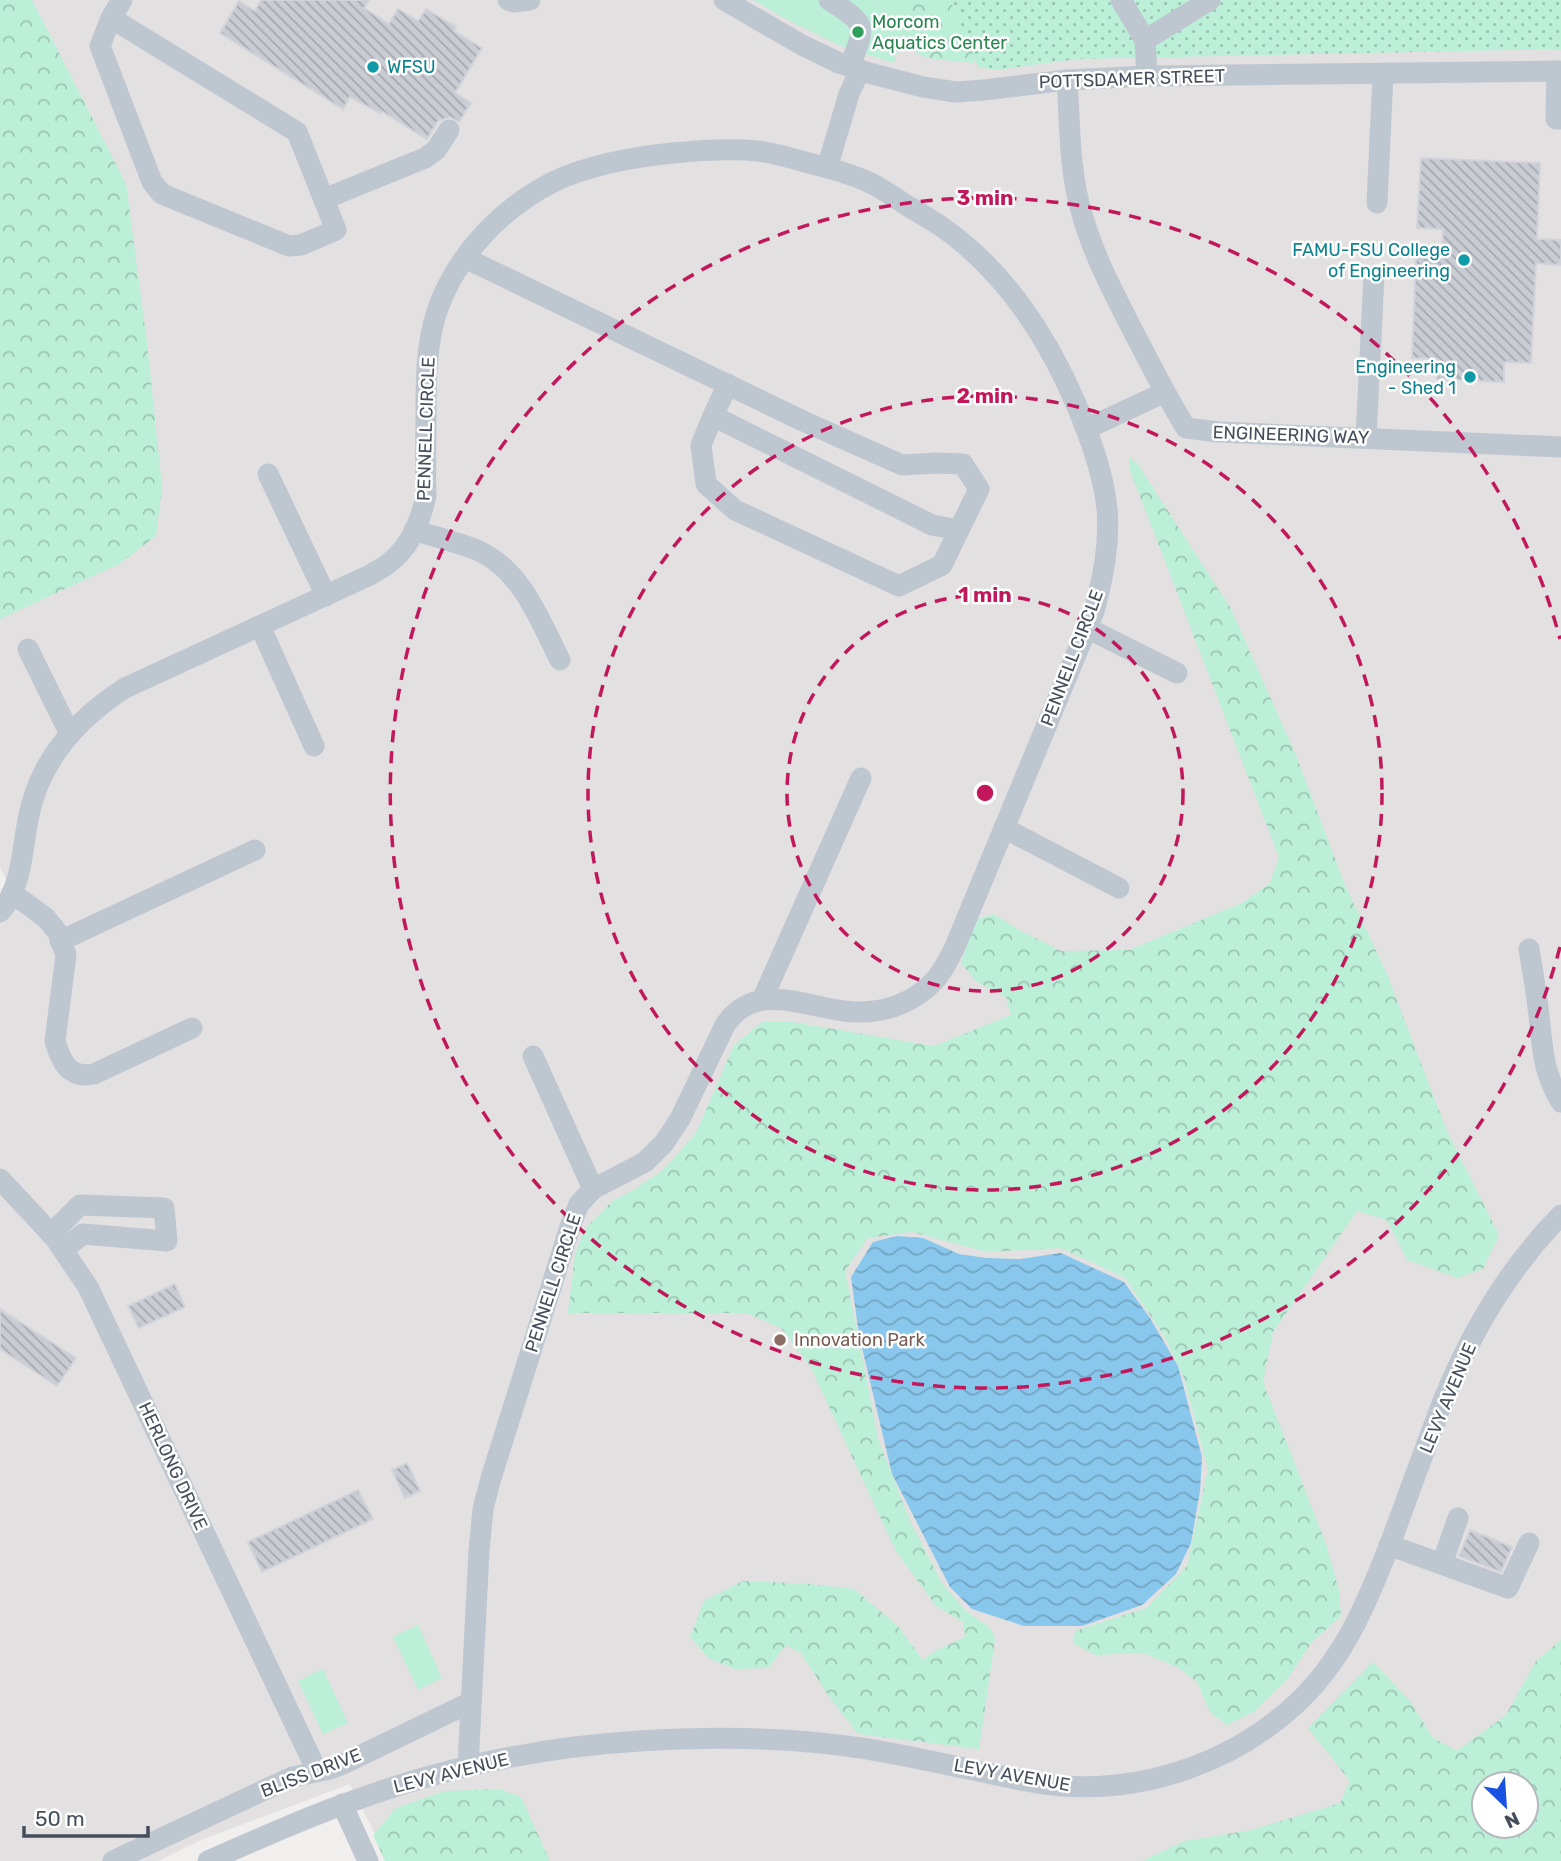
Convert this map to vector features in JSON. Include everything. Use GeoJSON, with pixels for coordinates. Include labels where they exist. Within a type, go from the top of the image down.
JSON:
{"type":"FeatureCollection","features":[{"type":"Feature","properties":{"kind":"street"},"geometry":{"type":"LineString","coordinates":[[508,0],[530,0]]}},
{"type":"Feature","properties":{"kind":"street","name":"POTTSDAMER STREET"},"geometry":{"type":"LineString","coordinates":[[724,0],[802,45],[855,68],[923,87],[956,92],[1067,80],[1147,76],[1559,71]]}},
{"type":"Feature","properties":{"kind":"street"},"geometry":{"type":"LineString","coordinates":[[827,168],[849,94],[862,34],[856,17],[829,0]]}},
{"type":"Feature","properties":{"kind":"street"},"geometry":{"type":"LineString","coordinates":[[1121,0],[1145,40],[1147,76]]}},
{"type":"Feature","properties":{"kind":"street"},"geometry":{"type":"LineString","coordinates":[[1145,40],[1210,0]]}},
{"type":"Feature","properties":{"kind":"street"},"geometry":{"type":"LineString","coordinates":[[117,9],[297,132],[336,230],[301,245],[289,246],[162,194],[152,182],[100,46],[117,9]]}},
{"type":"Feature","properties":{"kind":"street"},"geometry":{"type":"LineString","coordinates":[[1559,71],[1556,120],[1561,119]]}},
{"type":"Feature","properties":{"kind":"street"},"geometry":{"type":"LineString","coordinates":[[1377,203],[1383,74]]}},
{"type":"Feature","properties":{"kind":"street","name":"ENGINEERING WAY"},"geometry":{"type":"LineString","coordinates":[[1067,80],[1074,179],[1088,233],[1111,286],[1186,428],[1219,432],[1561,447]]}},
{"type":"Feature","properties":{"kind":"street"},"geometry":{"type":"LineString","coordinates":[[324,199],[425,158],[436,150],[450,130]]}},
{"type":"Feature","properties":{"kind":"street","name":"PENNELL CIRCLE"},"geometry":{"type":"LineString","coordinates":[[0,912],[12,893],[19,872],[33,796],[51,758],[70,734],[103,702],[125,688],[326,596],[390,563],[402,548],[422,516],[426,495],[426,383],[431,336],[447,287],[473,246],[491,226],[555,181],[611,162],[644,156],[726,149],[762,152],[867,181],[942,228],[973,253],[1010,291],[1035,326],[1062,373],[1086,429],[1104,484],[1108,537],[1101,586],[1094,611],[954,949],[945,967],[922,992],[900,1004],[872,1012],[846,1011],[785,1000],[762,1000],[740,1007],[725,1025],[680,1119],[664,1143],[645,1161],[593,1189],[579,1204],[487,1493],[478,1551],[468,1766]]}},
{"type":"Feature","properties":{"kind":"street"},"geometry":{"type":"LineString","coordinates":[[465,258],[729,384],[803,421],[902,465],[963,464],[979,489],[942,565],[899,586],[735,510],[706,484],[701,445],[729,384]]}},
{"type":"Feature","properties":{"kind":"street"},"geometry":{"type":"LineString","coordinates":[[1366,438],[1374,275]]}},
{"type":"Feature","properties":{"kind":"street"},"geometry":{"type":"LineString","coordinates":[[1086,429],[1165,392]]}},
{"type":"Feature","properties":{"kind":"street"},"geometry":{"type":"LineString","coordinates":[[713,416],[932,525],[959,530]]}},
{"type":"Feature","properties":{"kind":"street"},"geometry":{"type":"LineString","coordinates":[[268,474],[326,596]]}},
{"type":"Feature","properties":{"kind":"street"},"geometry":{"type":"LineString","coordinates":[[414,530],[478,551],[509,572],[527,594],[560,660]]}},
{"type":"Feature","properties":{"kind":"street"},"geometry":{"type":"LineString","coordinates":[[260,626],[314,746]]}},
{"type":"Feature","properties":{"kind":"street"},"geometry":{"type":"LineString","coordinates":[[1087,628],[1177,673]]}},
{"type":"Feature","properties":{"kind":"street"},"geometry":{"type":"LineString","coordinates":[[28,649],[70,734]]}},
{"type":"Feature","properties":{"kind":"street"},"geometry":{"type":"LineString","coordinates":[[762,1000],[861,778]]}},
{"type":"Feature","properties":{"kind":"street"},"geometry":{"type":"LineString","coordinates":[[1004,828],[1119,888]]}},
{"type":"Feature","properties":{"kind":"street"},"geometry":{"type":"LineString","coordinates":[[61,941],[255,850]]}},
{"type":"Feature","properties":{"kind":"street"},"geometry":{"type":"LineString","coordinates":[[12,893],[46,918],[58,933],[66,955],[55,1041],[58,1053],[70,1071],[76,1075],[94,1074],[192,1028]]}},
{"type":"Feature","properties":{"kind":"street"},"geometry":{"type":"LineString","coordinates":[[1529,949],[1544,1065],[1561,1102]]}},
{"type":"Feature","properties":{"kind":"street"},"geometry":{"type":"LineString","coordinates":[[533,1056],[593,1189]]}},
{"type":"Feature","properties":{"kind":"street","name":"HERLONG DRIVE"},"geometry":{"type":"LineString","coordinates":[[0,1179],[57,1242],[88,1287],[317,1771]]}},
{"type":"Feature","properties":{"kind":"street"},"geometry":{"type":"LineString","coordinates":[[80,1205],[163,1208],[167,1241],[83,1234],[57,1242],[80,1205]]}},
{"type":"Feature","properties":{"kind":"street","name":"LEVY AVENUE"},"geometry":{"type":"LineString","coordinates":[[208,1861],[342,1804],[390,1788],[468,1766],[603,1743],[694,1738],[814,1742],[864,1748],[1023,1781],[1091,1787],[1161,1778],[1230,1750],[1275,1722],[1322,1675],[1344,1646],[1366,1603],[1460,1362],[1506,1281],[1561,1215]]}},
{"type":"Feature","properties":{"kind":"street"},"geometry":{"type":"LineString","coordinates":[[1442,1564],[1458,1518]]}},
{"type":"Feature","properties":{"kind":"street"},"geometry":{"type":"LineString","coordinates":[[1389,1545],[1508,1588],[1529,1543]]}},
{"type":"Feature","properties":{"kind":"street","name":"BLISS DRIVE"},"geometry":{"type":"LineString","coordinates":[[113,1861],[292,1777],[343,1764],[471,1702]]}},
{"type":"Feature","properties":{"kind":"street"},"geometry":{"type":"LineString","coordinates":[[342,1804],[368,1861]]}},
{"type":"Feature","properties":{"kind":"shaded area","name":"Innovation Park"},"geometry":{"type":"Polygon","coordinates":[[[0,0],[1456,0],[1494,50],[1561,49],[1561,1861],[388,1861],[350,1784],[201,1840],[158,1861],[0,1861],[0,896],[6,879],[0,867],[0,0]]]}},
{"type":"Feature","properties":{"kind":"green space"},"geometry":{"type":"Polygon","coordinates":[[[0,0],[32,0],[126,184],[147,342],[162,486],[156,536],[119,564],[0,619],[0,0]]]}},
{"type":"Feature","properties":{"kind":"green space","name":"Morcom Aquatics Center"},"geometry":{"type":"Polygon","coordinates":[[[753,0],[897,0],[910,9],[894,63],[841,46],[753,0]]]}},
{"type":"Feature","properties":{"kind":"green space"},"geometry":{"type":"Polygon","coordinates":[[[879,0],[950,0],[973,54],[973,63],[927,58],[915,52],[879,0]]]}},
{"type":"Feature","properties":{"kind":"green space"},"geometry":{"type":"Polygon","coordinates":[[[949,0],[1561,0],[1561,49],[1077,59],[996,70],[978,67],[949,0]]]}},
{"type":"Feature","properties":{"kind":"green space"},"geometry":{"type":"Polygon","coordinates":[[[1129,457],[1137,463],[1231,609],[1295,753],[1345,885],[1387,974],[1446,1129],[1499,1235],[1483,1269],[1458,1278],[1407,1260],[1387,1220],[1357,1211],[1273,1332],[1263,1382],[1326,1544],[1339,1590],[1341,1616],[1312,1642],[1288,1678],[1255,1711],[1227,1725],[1210,1712],[1197,1682],[1179,1668],[1144,1653],[1095,1655],[1073,1643],[1075,1631],[1146,1608],[1187,1566],[1208,1469],[1184,1378],[1165,1337],[1125,1278],[1061,1248],[987,1252],[912,1232],[868,1238],[845,1271],[879,1442],[911,1523],[942,1583],[965,1610],[991,1629],[995,1640],[979,1749],[858,1734],[801,1653],[786,1645],[768,1668],[735,1669],[708,1658],[690,1637],[704,1601],[743,1581],[854,1589],[897,1625],[923,1660],[933,1652],[965,1637],[963,1622],[936,1606],[896,1551],[810,1366],[781,1328],[746,1313],[568,1313],[575,1254],[585,1229],[612,1201],[663,1170],[696,1133],[734,1045],[762,1022],[792,1022],[934,1046],[1011,1015],[1006,997],[976,981],[961,963],[975,920],[993,914],[1061,951],[1129,950],[1242,903],[1270,883],[1279,857],[1129,468],[1129,457]]]}},
{"type":"Feature","properties":{"kind":"green space"},"geometry":{"type":"Polygon","coordinates":[[[418,1625],[442,1678],[418,1690],[393,1637],[418,1625]]]}},
{"type":"Feature","properties":{"kind":"green space"},"geometry":{"type":"Polygon","coordinates":[[[1561,1640],[1561,1861],[1142,1861],[1184,1841],[1251,1830],[1340,1803],[1350,1781],[1308,1728],[1373,1662],[1410,1701],[1432,1737],[1457,1751],[1506,1715],[1536,1661],[1561,1640]]]}},
{"type":"Feature","properties":{"kind":"green space"},"geometry":{"type":"Polygon","coordinates":[[[323,1669],[348,1723],[323,1734],[298,1681],[323,1669]]]}},
{"type":"Feature","properties":{"kind":"green space"},"geometry":{"type":"Polygon","coordinates":[[[499,1789],[521,1797],[550,1861],[385,1861],[373,1835],[396,1808],[444,1791],[499,1789]]]}},
{"type":"Feature","properties":{"kind":"water"},"geometry":{"type":"Polygon","coordinates":[[[897,1236],[923,1238],[959,1254],[986,1258],[1020,1259],[1061,1253],[1124,1282],[1150,1318],[1178,1366],[1202,1457],[1200,1491],[1191,1543],[1176,1574],[1142,1605],[1082,1626],[1024,1626],[972,1609],[950,1587],[892,1474],[859,1335],[851,1277],[873,1242],[897,1236]]]}},
{"type":"Feature","properties":{"kind":"building","name":"WFSU"},"geometry":{"type":"Polygon","coordinates":[[[261,0],[369,0],[364,8],[389,24],[398,9],[418,21],[426,9],[456,27],[454,31],[482,48],[455,93],[471,103],[459,122],[450,117],[439,119],[427,139],[381,111],[380,113],[350,97],[343,109],[220,33],[239,1],[255,11],[261,0]]]}},
{"type":"Feature","properties":{"kind":"building","name":"FAMU-FSU College of Engineering"},"geometry":{"type":"Polygon","coordinates":[[[1421,158],[1540,163],[1537,239],[1561,240],[1560,265],[1536,263],[1531,363],[1504,362],[1504,382],[1437,379],[1438,359],[1412,358],[1416,257],[1442,258],[1443,229],[1417,228],[1421,158]]]}},
{"type":"Feature","properties":{"kind":"building"},"geometry":{"type":"Polygon","coordinates":[[[175,1284],[185,1307],[139,1328],[128,1306],[175,1284]]]}},
{"type":"Feature","properties":{"kind":"building"},"geometry":{"type":"Polygon","coordinates":[[[0,1309],[76,1358],[57,1386],[0,1349],[0,1309]]]}},
{"type":"Feature","properties":{"kind":"building"},"geometry":{"type":"Polygon","coordinates":[[[407,1463],[420,1491],[405,1498],[392,1470],[407,1463]]]}},
{"type":"Feature","properties":{"kind":"building"},"geometry":{"type":"Polygon","coordinates":[[[358,1490],[373,1519],[262,1572],[248,1542],[358,1490]]]}},
{"type":"Feature","properties":{"kind":"building"},"geometry":{"type":"Polygon","coordinates":[[[1470,1530],[1512,1547],[1501,1572],[1459,1556],[1470,1530]]]}},
{"type":"Feature","properties":{"kind":"place","name":"Morcom Aquatics Center"},"geometry":{"type":"Point","coordinates":[858,32]}},
{"type":"Feature","properties":{"kind":"place","name":"WFSU"},"geometry":{"type":"Point","coordinates":[373,67]}},
{"type":"Feature","properties":{"kind":"place","name":"FAMU-FSU College of Engineering"},"geometry":{"type":"Point","coordinates":[1464,260]}},
{"type":"Feature","properties":{"kind":"place","name":"Engineering - Shed 1"},"geometry":{"type":"Point","coordinates":[1470,377]}},
{"type":"Feature","properties":{"kind":"place","name":"Innovation Park"},"geometry":{"type":"Point","coordinates":[780,1340]}}]}
